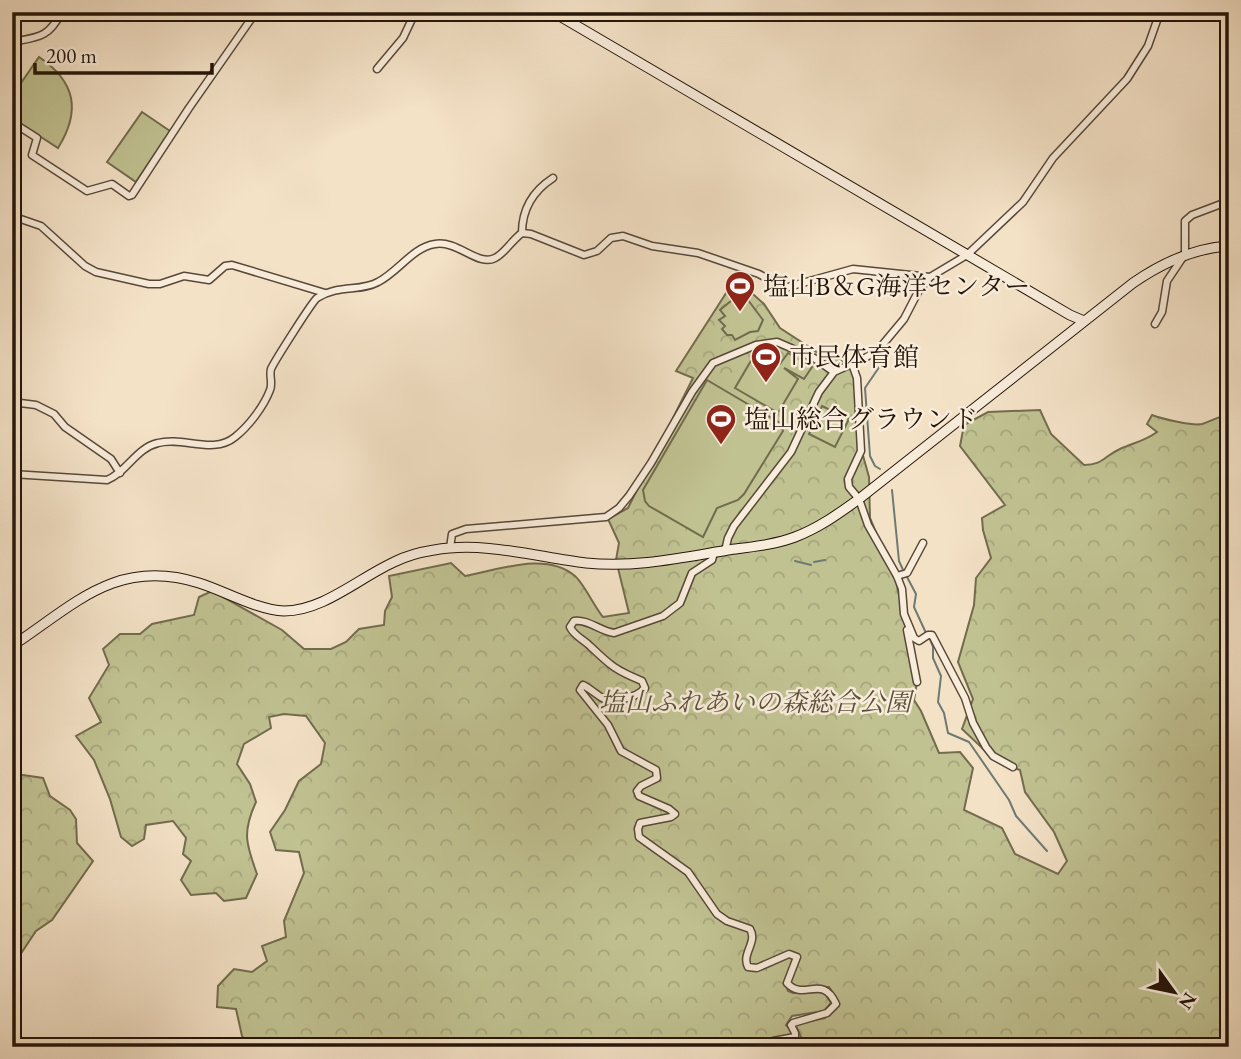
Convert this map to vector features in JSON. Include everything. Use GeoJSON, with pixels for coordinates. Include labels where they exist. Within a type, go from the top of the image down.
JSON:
{"type":"FeatureCollection","features":[{"type":"Feature","properties":{"kind":"street"},"geometry":{"type":"LineString","coordinates":[[12,42],[33,40],[47,33],[62,12]]}},
{"type":"Feature","properties":{"kind":"street"},"geometry":{"type":"LineString","coordinates":[[12,122],[37,138],[32,155],[87,191],[112,184],[128,196],[132,195],[256,12]]}},
{"type":"Feature","properties":{"kind":"street"},"geometry":{"type":"LineString","coordinates":[[377,69],[403,38],[411,19],[418,12]]}},
{"type":"Feature","properties":{"kind":"street"},"geometry":{"type":"LineString","coordinates":[[553,12],[1070,316],[1084,321]]}},
{"type":"Feature","properties":{"kind":"street"},"geometry":{"type":"LineString","coordinates":[[725,551],[734,526],[791,452],[819,392],[834,372],[865,358],[889,338],[930,277],[967,255],[1023,202],[1053,158],[1126,79],[1148,46],[1160,12]]}},
{"type":"Feature","properties":{"kind":"street"},"geometry":{"type":"LineString","coordinates":[[12,474],[104,481],[113,478],[144,449],[154,444],[178,441],[213,445],[235,438],[250,422],[270,392],[271,370],[315,299],[343,287],[376,283],[430,244],[450,243],[478,258],[493,259],[522,233],[526,206],[539,188],[553,178]]}},
{"type":"Feature","properties":{"kind":"street"},"geometry":{"type":"LineString","coordinates":[[1155,324],[1162,312],[1167,281],[1185,254],[1184,225],[1188,217],[1229,201]]}},
{"type":"Feature","properties":{"kind":"street"},"geometry":{"type":"LineString","coordinates":[[12,216],[41,226],[85,266],[96,272],[155,285],[184,276],[209,280],[225,266],[232,265],[326,293]]}},
{"type":"Feature","properties":{"kind":"street"},"geometry":{"type":"LineString","coordinates":[[522,233],[584,255],[597,251],[611,238],[623,236],[652,246],[698,253],[788,287],[853,269],[930,277]]}},
{"type":"Feature","properties":{"kind":"street"},"geometry":{"type":"LineString","coordinates":[[12,646],[75,600],[106,585],[142,577],[182,579],[273,610],[298,610],[314,605],[395,561],[450,548],[485,548],[586,563],[620,565],[714,553],[798,536],[826,523],[859,499],[1144,275],[1185,254],[1229,246]]}},
{"type":"Feature","properties":{"kind":"street"},"geometry":{"type":"LineString","coordinates":[[450,548],[452,534],[466,529],[606,517],[613,513],[629,496],[651,463],[692,392],[713,363],[756,345],[777,342],[814,358],[834,372]]}},
{"type":"Feature","properties":{"kind":"street"},"geometry":{"type":"LineString","coordinates":[[852,364],[858,378],[860,451],[848,479],[849,487],[859,499],[868,525],[902,575]]}},
{"type":"Feature","properties":{"kind":"street"},"geometry":{"type":"LineString","coordinates":[[12,402],[36,405],[54,415],[65,427],[111,459],[120,472]]}},
{"type":"Feature","properties":{"kind":"street"},"geometry":{"type":"LineString","coordinates":[[917,682],[905,614],[902,575],[923,543]]}},
{"type":"Feature","properties":{"kind":"street"},"geometry":{"type":"LineString","coordinates":[[714,553],[712,560],[692,573],[680,603],[663,616],[614,633],[605,632],[582,620],[574,621],[570,627],[573,633],[612,668],[642,681],[645,688],[614,703],[602,699],[583,685],[580,690],[608,725],[621,751],[656,770],[657,778],[641,786],[637,791],[639,796],[675,814],[640,824],[638,836],[688,872],[717,914],[727,921],[750,929],[753,937],[745,962],[748,967],[757,968],[789,954],[797,957],[787,982],[789,985],[799,990],[822,989],[831,993],[836,1004],[831,1010],[793,1023],[794,1037],[773,1041],[772,1047]]}},
{"type":"Feature","properties":{"kind":"street"},"geometry":{"type":"LineString","coordinates":[[905,614],[914,638],[919,640],[932,635],[937,642],[986,747],[993,756],[1013,767]]}},
{"type":"Feature","properties":{"kind":"green space"},"geometry":{"type":"Polygon","coordinates":[[[39,57],[61,77],[71,98],[70,122],[58,148],[12,118],[12,96],[39,57]]]}},
{"type":"Feature","properties":{"kind":"green space"},"geometry":{"type":"Polygon","coordinates":[[[142,112],[170,131],[136,182],[107,162],[142,112]]]}},
{"type":"Feature","properties":{"kind":"green space","name":"塩山ふれあいの森総合公園"},"geometry":{"type":"Polygon","coordinates":[[[744,286],[764,304],[780,328],[817,352],[845,362],[857,378],[862,452],[869,477],[870,518],[896,581],[917,682],[914,700],[939,753],[960,752],[973,768],[964,810],[1002,828],[1015,854],[1058,874],[1067,861],[1054,832],[1025,792],[1020,770],[997,762],[962,729],[973,699],[958,662],[974,605],[976,578],[991,558],[982,518],[1005,505],[960,446],[964,425],[988,412],[1040,410],[1051,434],[1084,465],[1090,465],[1157,432],[1147,424],[1152,415],[1177,422],[1202,424],[1229,415],[1229,1047],[778,1047],[784,1044],[799,1044],[802,1039],[795,1024],[825,1018],[837,1006],[838,1001],[829,987],[799,987],[791,985],[791,979],[785,982],[788,991],[824,992],[831,1003],[824,1011],[792,1016],[786,1025],[794,1033],[793,1036],[780,1037],[769,1047],[248,1047],[242,1036],[236,1009],[217,1007],[218,986],[234,969],[252,972],[267,961],[262,946],[286,937],[284,921],[304,873],[299,852],[276,850],[270,832],[285,810],[299,781],[321,764],[325,743],[306,716],[284,714],[269,717],[271,728],[244,744],[237,764],[250,784],[256,802],[247,838],[257,874],[246,898],[224,901],[216,893],[191,895],[181,880],[191,861],[183,854],[186,838],[173,821],[146,825],[144,839],[132,846],[121,837],[110,799],[94,760],[76,736],[101,722],[89,698],[109,665],[103,649],[120,634],[140,634],[152,624],[194,615],[199,597],[212,591],[282,630],[304,649],[331,649],[346,642],[359,629],[384,625],[385,611],[392,597],[389,576],[451,563],[465,576],[522,564],[550,565],[575,576],[603,617],[629,613],[616,560],[619,543],[608,519],[628,508],[693,378],[676,371],[730,287],[744,286]]]}},
{"type":"Feature","properties":{"kind":"green space","name":"塩山B＆G海洋センター"},"geometry":{"type":"Polygon","coordinates":[[[742,292],[763,320],[758,331],[735,340],[722,329],[725,326],[719,320],[725,316],[720,310],[742,292]]]}},
{"type":"Feature","properties":{"kind":"green space","name":"市民体育館"},"geometry":{"type":"Polygon","coordinates":[[[788,353],[812,367],[804,379],[784,368],[798,379],[778,413],[735,388],[755,354],[763,359],[765,354],[780,364],[788,353]]]}},
{"type":"Feature","properties":{"kind":"green space","name":"塩山総合グラウンド"},"geometry":{"type":"Polygon","coordinates":[[[707,380],[780,423],[783,431],[744,494],[738,500],[717,508],[703,537],[649,506],[643,490],[707,380]]]}},
{"type":"Feature","properties":{"kind":"green space"},"geometry":{"type":"Polygon","coordinates":[[[822,406],[849,419],[835,447],[809,434],[822,406]]]}},
{"type":"Feature","properties":{"kind":"green space"},"geometry":{"type":"Polygon","coordinates":[[[23,775],[43,778],[50,796],[70,810],[76,819],[77,843],[93,861],[52,920],[36,931],[12,967],[12,777],[23,775]]]}},
{"type":"Feature","properties":{"kind":"waterway"},"geometry":{"type":"LineString","coordinates":[[880,469],[875,466],[870,456],[865,388],[884,360],[882,349]]}},
{"type":"Feature","properties":{"kind":"waterway"},"geometry":{"type":"LineString","coordinates":[[892,490],[899,561],[904,572]]}},
{"type":"Feature","properties":{"kind":"waterway"},"geometry":{"type":"LineString","coordinates":[[814,562],[825,560]]}},
{"type":"Feature","properties":{"kind":"waterway"},"geometry":{"type":"LineString","coordinates":[[795,561],[811,565]]}},
{"type":"Feature","properties":{"kind":"waterway"},"geometry":{"type":"LineString","coordinates":[[907,577],[916,594],[914,607],[926,633]]}},
{"type":"Feature","properties":{"kind":"waterway"},"geometry":{"type":"LineString","coordinates":[[929,637],[933,658],[941,676],[938,702],[944,713],[948,733],[969,742],[1009,800],[1016,816],[1047,851]]}},
{"type":"Feature","properties":{"kind":"place","name":"塩山B＆G海洋センター"},"geometry":{"type":"Point","coordinates":[740,313]}},
{"type":"Feature","properties":{"kind":"place","name":"市民体育館"},"geometry":{"type":"Point","coordinates":[766,384]}},
{"type":"Feature","properties":{"kind":"place","name":"塩山総合グラウンド"},"geometry":{"type":"Point","coordinates":[721,446]}}]}
